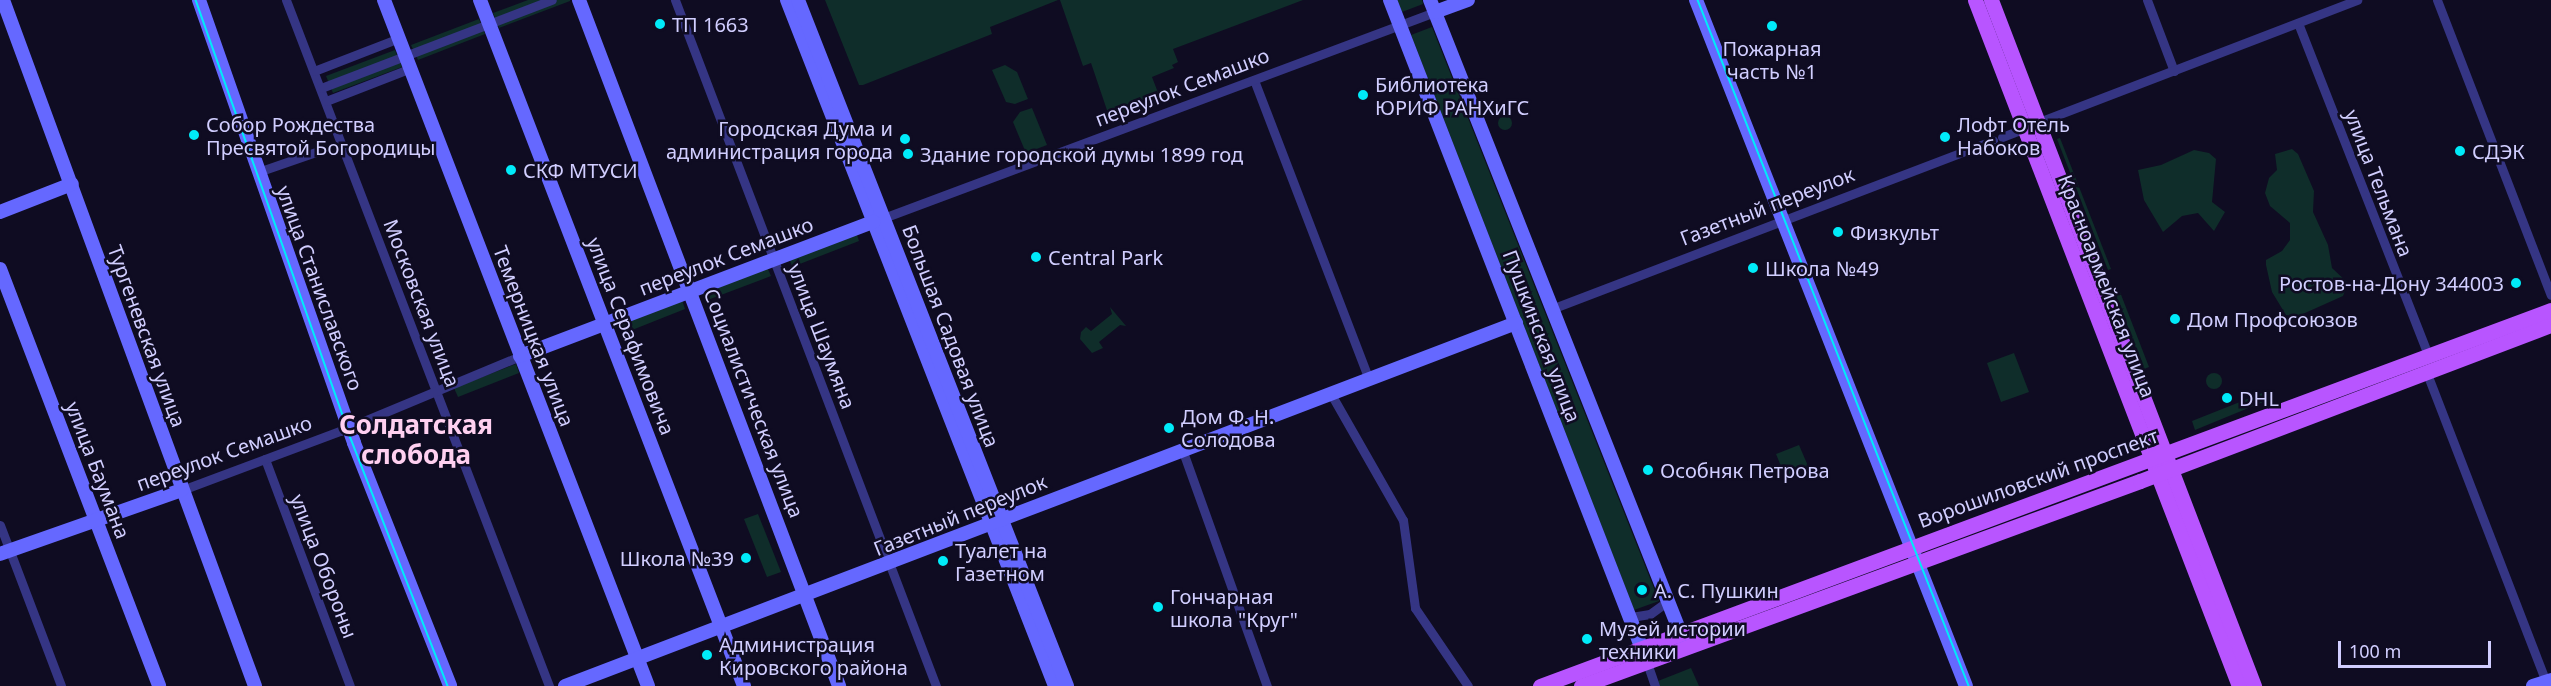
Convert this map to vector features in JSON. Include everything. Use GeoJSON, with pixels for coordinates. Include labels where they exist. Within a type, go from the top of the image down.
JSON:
{"type":"FeatureCollection","features":[{"type":"Feature","properties":{"kind":"main road","name":"Красноармейская улица"},"geometry":{"type":"LineString","coordinates":[[1975,0],[2032,125]]}},
{"type":"Feature","properties":{"kind":"main road","name":"Красноармейская улица"},"geometry":{"type":"LineString","coordinates":[[1991,0],[2032,125],[2157,457],[2254,686]]}},
{"type":"Feature","properties":{"kind":"main road","name":"Ворошиловский проспект"},"geometry":{"type":"LineString","coordinates":[[1684,642],[1911,548],[2551,310]]}},
{"type":"Feature","properties":{"kind":"main road","name":"Ворошиловский проспект"},"geometry":{"type":"LineString","coordinates":[[1540,686],[1644,656],[1917,564],[2551,325]]}},
{"type":"Feature","properties":{"kind":"main road","name":"Красноармейская улица"},"geometry":{"type":"LineString","coordinates":[[2163,472],[2240,686]]}},
{"type":"Feature","properties":{"kind":"main road","name":"Ворошиловский проспект"},"geometry":{"type":"LineString","coordinates":[[1581,686],[1644,656]]}},
{"type":"Feature","properties":{"kind":"street","name":"Тургеневская улица"},"geometry":{"type":"LineString","coordinates":[[3,0],[255,686]]}},
{"type":"Feature","properties":{"kind":"street","name":"улица Станиславского"},"geometry":{"type":"LineString","coordinates":[[199,0],[349,427],[450,686]]}},
{"type":"Feature","properties":{"kind":"street","name":"Московская улица"},"geometry":{"type":"LineString","coordinates":[[286,0],[549,686]]}},
{"type":"Feature","properties":{"kind":"street","name":"Темерницкая улица"},"geometry":{"type":"LineString","coordinates":[[384,0],[648,686]]}},
{"type":"Feature","properties":{"kind":"street","name":"улица Серафимовича"},"geometry":{"type":"LineString","coordinates":[[480,0],[744,686]]}},
{"type":"Feature","properties":{"kind":"street"},"geometry":{"type":"LineString","coordinates":[[326,101],[489,24],[552,0]]}},
{"type":"Feature","properties":{"kind":"street","name":"Социалистическая улица"},"geometry":{"type":"LineString","coordinates":[[579,0],[839,686]]}},
{"type":"Feature","properties":{"kind":"street","name":"улица Шаумяна"},"geometry":{"type":"LineString","coordinates":[[675,0],[772,258],[892,564],[936,686]]}},
{"type":"Feature","properties":{"kind":"street","name":"Большая Садовая улица"},"geometry":{"type":"LineString","coordinates":[[787,0],[878,220],[996,520],[1067,686]]}},
{"type":"Feature","properties":{"kind":"street","name":"Большая Садовая улица"},"geometry":{"type":"LineString","coordinates":[[798,0],[878,220]]}},
{"type":"Feature","properties":{"kind":"street","name":"Пушкинская улица"},"geometry":{"type":"LineString","coordinates":[[1390,0],[1631,617],[1655,686]]}},
{"type":"Feature","properties":{"kind":"street","name":"переулок Семашко"},"geometry":{"type":"LineString","coordinates":[[5,553],[349,427],[520,356],[772,258],[1400,26],[1433,6],[1468,0]]}},
{"type":"Feature","properties":{"kind":"street"},"geometry":{"type":"LineString","coordinates":[[1696,0],[1966,686]]}},
{"type":"Feature","properties":{"kind":"street"},"geometry":{"type":"LineString","coordinates":[[2147,0],[2174,71]]}},
{"type":"Feature","properties":{"kind":"street","name":"Газетный переулок"},"geometry":{"type":"LineString","coordinates":[[1554,308],[2357,0]]}},
{"type":"Feature","properties":{"kind":"street"},"geometry":{"type":"LineString","coordinates":[[2437,0],[2551,295]]}},
{"type":"Feature","properties":{"kind":"street","name":"Пушкинская улица"},"geometry":{"type":"LineString","coordinates":[[1433,6],[1684,642]]}},
{"type":"Feature","properties":{"kind":"street","name":"улица Тельмана"},"geometry":{"type":"LineString","coordinates":[[2298,23],[2428,356]]}},
{"type":"Feature","properties":{"kind":"street"},"geometry":{"type":"LineString","coordinates":[[314,71],[399,38]]}},
{"type":"Feature","properties":{"kind":"street"},"geometry":{"type":"LineString","coordinates":[[321,88],[409,62]]}},
{"type":"Feature","properties":{"kind":"street"},"geometry":{"type":"LineString","coordinates":[[1254,80],[1369,379]]}},
{"type":"Feature","properties":{"kind":"street"},"geometry":{"type":"LineString","coordinates":[[258,172],[320,151]]}},
{"type":"Feature","properties":{"kind":"street"},"geometry":{"type":"LineString","coordinates":[[0,212],[72,184]]}},
{"type":"Feature","properties":{"kind":"street","name":"улица Баумана"},"geometry":{"type":"LineString","coordinates":[[0,269],[159,686]]}},
{"type":"Feature","properties":{"kind":"street","name":"Газетный переулок"},"geometry":{"type":"LineString","coordinates":[[565,686],[637,656],[892,564],[996,520],[1516,322]]}},
{"type":"Feature","properties":{"kind":"street"},"geometry":{"type":"LineString","coordinates":[[2426,371],[2543,683]]}},
{"type":"Feature","properties":{"kind":"street"},"geometry":{"type":"LineString","coordinates":[[1330,394],[1400,513],[1415,608],[1468,686]]}},
{"type":"Feature","properties":{"kind":"street"},"geometry":{"type":"LineString","coordinates":[[1182,449],[1267,686]]}},
{"type":"Feature","properties":{"kind":"street","name":"улица Обороны"},"geometry":{"type":"LineString","coordinates":[[265,459],[350,686]]}},
{"type":"Feature","properties":{"kind":"street","name":"Большая Садовая улица"},"geometry":{"type":"LineString","coordinates":[[996,520],[1055,686]]}},
{"type":"Feature","properties":{"kind":"street"},"geometry":{"type":"LineString","coordinates":[[0,525],[5,553],[61,686]]}},
{"type":"Feature","properties":{"kind":"street"},"geometry":{"type":"LineString","coordinates":[[1631,617],[1650,614],[1669,600]]}},
{"type":"Feature","properties":{"kind":"green space"},"geometry":{"type":"Polygon","coordinates":[[[528,0],[570,1],[499,28],[493,13],[528,0]]]}},
{"type":"Feature","properties":{"kind":"green space"},"geometry":{"type":"Polygon","coordinates":[[[825,0],[1058,0],[990,27],[992,34],[859,85],[825,0]]]}},
{"type":"Feature","properties":{"kind":"green space"},"geometry":{"type":"Polygon","coordinates":[[[1060,0],[1303,0],[1173,49],[1178,62],[1172,65],[1174,68],[1152,77],[1162,103],[1111,122],[1091,63],[1083,66],[1060,0]]]}},
{"type":"Feature","properties":{"kind":"green space"},"geometry":{"type":"Polygon","coordinates":[[[1397,0],[1422,0],[1423,4],[1402,12],[1397,0]]]}},
{"type":"Feature","properties":{"kind":"green space"},"geometry":{"type":"Polygon","coordinates":[[[479,19],[485,34],[418,60],[411,45],[479,19]]]}},
{"type":"Feature","properties":{"kind":"green space"},"geometry":{"type":"Polygon","coordinates":[[[1432,27],[1659,601],[1634,610],[1411,35],[1432,27]]]}},
{"type":"Feature","properties":{"kind":"green space"},"geometry":{"type":"Polygon","coordinates":[[[395,50],[402,67],[333,93],[326,76],[395,50]]]}},
{"type":"Feature","properties":{"kind":"green space"},"geometry":{"type":"Polygon","coordinates":[[[1005,65],[1017,72],[1028,99],[1015,104],[1006,102],[992,70],[1005,65]]]}},
{"type":"Feature","properties":{"kind":"green space"},"geometry":{"type":"Polygon","coordinates":[[[1032,108],[1047,145],[1026,153],[1013,122],[1020,112],[1032,108]]]}},
{"type":"Feature","properties":{"kind":"green space"},"geometry":{"type":"Polygon","coordinates":[[[1502,116],[1508,116],[1512,123],[1508,130],[1502,130],[1498,126],[1498,120],[1502,116]]]}},
{"type":"Feature","properties":{"kind":"green space"},"geometry":{"type":"Polygon","coordinates":[[[2060,138],[2111,269],[2108,270],[2057,139],[2060,138]]]}},
{"type":"Feature","properties":{"kind":"green space"},"geometry":{"type":"Polygon","coordinates":[[[2292,149],[2298,154],[2314,191],[2313,212],[2328,245],[2332,268],[2348,283],[2343,296],[2296,317],[2286,315],[2272,292],[2266,265],[2266,260],[2282,251],[2290,240],[2290,223],[2270,206],[2265,193],[2269,178],[2277,170],[2275,154],[2292,149]]]}},
{"type":"Feature","properties":{"kind":"green space"},"geometry":{"type":"Polygon","coordinates":[[[2194,150],[2209,153],[2216,159],[2212,202],[2225,212],[2214,231],[2198,213],[2182,216],[2163,232],[2144,200],[2138,170],[2161,165],[2194,150]]]}},
{"type":"Feature","properties":{"kind":"green space"},"geometry":{"type":"Polygon","coordinates":[[[856,232],[859,241],[792,267],[789,257],[856,232]]]}},
{"type":"Feature","properties":{"kind":"green space"},"geometry":{"type":"Polygon","coordinates":[[[767,267],[771,276],[705,301],[702,292],[767,267]]]}},
{"type":"Feature","properties":{"kind":"green space"},"geometry":{"type":"Polygon","coordinates":[[[2120,292],[2149,367],[2144,369],[2115,293],[2120,292]]]}},
{"type":"Feature","properties":{"kind":"green space"},"geometry":{"type":"Polygon","coordinates":[[[682,300],[685,309],[622,334],[618,324],[682,300]]]}},
{"type":"Feature","properties":{"kind":"green space"},"geometry":{"type":"Polygon","coordinates":[[[1110,307],[1126,326],[1120,325],[1099,342],[1103,348],[1092,353],[1080,339],[1081,332],[1086,327],[1091,331],[1112,314],[1110,307]]]}},
{"type":"Feature","properties":{"kind":"green space"},"geometry":{"type":"Polygon","coordinates":[[[2014,353],[2029,392],[2001,402],[1987,363],[2014,353]]]}},
{"type":"Feature","properties":{"kind":"green space"},"geometry":{"type":"Polygon","coordinates":[[[516,364],[519,373],[458,397],[454,388],[516,364]]]}},
{"type":"Feature","properties":{"kind":"green space"},"geometry":{"type":"Polygon","coordinates":[[[2211,373],[2217,373],[2222,381],[2220,387],[2211,389],[2206,384],[2206,378],[2211,373]]]}},
{"type":"Feature","properties":{"kind":"green space"},"geometry":{"type":"Polygon","coordinates":[[[2265,392],[2268,400],[2195,430],[2192,421],[2265,392]]]}},
{"type":"Feature","properties":{"kind":"green space"},"geometry":{"type":"Polygon","coordinates":[[[1799,445],[1808,466],[1785,476],[1776,454],[1799,445]]]}},
{"type":"Feature","properties":{"kind":"green space"},"geometry":{"type":"Polygon","coordinates":[[[758,514],[781,572],[767,577],[744,519],[758,514]]]}},
{"type":"Feature","properties":{"kind":"green space"},"geometry":{"type":"Polygon","coordinates":[[[1691,668],[1699,686],[1660,686],[1658,681],[1691,668]]]}},
{"type":"Feature","properties":{"kind":"tram line"},"geometry":{"type":"LineString","coordinates":[[196,0],[350,436],[448,686]]}},
{"type":"Feature","properties":{"kind":"tram line"},"geometry":{"type":"LineString","coordinates":[[1698,0],[1969,686]]}},
{"type":"Feature","properties":{"kind":"place","name":"ТП 1663"},"geometry":{"type":"Point","coordinates":[660,24]}},
{"type":"Feature","properties":{"kind":"place","name":"Пожарная часть №1"},"geometry":{"type":"Point","coordinates":[1772,26]}},
{"type":"Feature","properties":{"kind":"place","name":"Библиотека ЮРИФ РАНХиГС"},"geometry":{"type":"Point","coordinates":[1363,95]}},
{"type":"Feature","properties":{"kind":"place","name":"Собор Рождества Пресвятой Богородицы"},"geometry":{"type":"Point","coordinates":[194,135]}},
{"type":"Feature","properties":{"kind":"place","name":"Лофт Отель Набоков"},"geometry":{"type":"Point","coordinates":[1945,137]}},
{"type":"Feature","properties":{"kind":"place","name":"Городская Дума и администрация города"},"geometry":{"type":"Point","coordinates":[905,139]}},
{"type":"Feature","properties":{"kind":"place","name":"СДЭК"},"geometry":{"type":"Point","coordinates":[2460,151]}},
{"type":"Feature","properties":{"kind":"place","name":"Здание городской думы 1899 год"},"geometry":{"type":"Point","coordinates":[908,154]}},
{"type":"Feature","properties":{"kind":"place","name":"СКФ МТУСИ"},"geometry":{"type":"Point","coordinates":[511,170]}},
{"type":"Feature","properties":{"kind":"place","name":"Физкульт"},"geometry":{"type":"Point","coordinates":[1838,232]}},
{"type":"Feature","properties":{"kind":"place","name":"Central Park"},"geometry":{"type":"Point","coordinates":[1036,257]}},
{"type":"Feature","properties":{"kind":"place","name":"Школа №49"},"geometry":{"type":"Point","coordinates":[1753,268]}},
{"type":"Feature","properties":{"kind":"place","name":"Ростов-на-Дону 344003"},"geometry":{"type":"Point","coordinates":[2516,283]}},
{"type":"Feature","properties":{"kind":"place","name":"Дом Профсоюзов"},"geometry":{"type":"Point","coordinates":[2175,319]}},
{"type":"Feature","properties":{"kind":"place","name":"DHL"},"geometry":{"type":"Point","coordinates":[2227,398]}},
{"type":"Feature","properties":{"kind":"place","name":"Дом Ф. Н. Солодова"},"geometry":{"type":"Point","coordinates":[1169,428]}},
{"type":"Feature","properties":{"kind":"place","name":"Особняк Петрова"},"geometry":{"type":"Point","coordinates":[1648,470]}},
{"type":"Feature","properties":{"kind":"place","name":"Школа №39"},"geometry":{"type":"Point","coordinates":[746,558]}},
{"type":"Feature","properties":{"kind":"place","name":"Туалет на Газетном"},"geometry":{"type":"Point","coordinates":[943,561]}},
{"type":"Feature","properties":{"kind":"place","name":"А. С. Пушкин"},"geometry":{"type":"Point","coordinates":[1642,590]}},
{"type":"Feature","properties":{"kind":"place","name":"Гончарная школа \"Круг\""},"geometry":{"type":"Point","coordinates":[1158,607]}},
{"type":"Feature","properties":{"kind":"place","name":"Музей истории техники"},"geometry":{"type":"Point","coordinates":[1587,639]}},
{"type":"Feature","properties":{"kind":"place","name":"Администрация Кировского района"},"geometry":{"type":"Point","coordinates":[707,655]}},
{"type":"Feature","properties":{"kind":"district","name":"Солдатская слобода"},"geometry":{"type":"Point","coordinates":[416,440]}}]}
